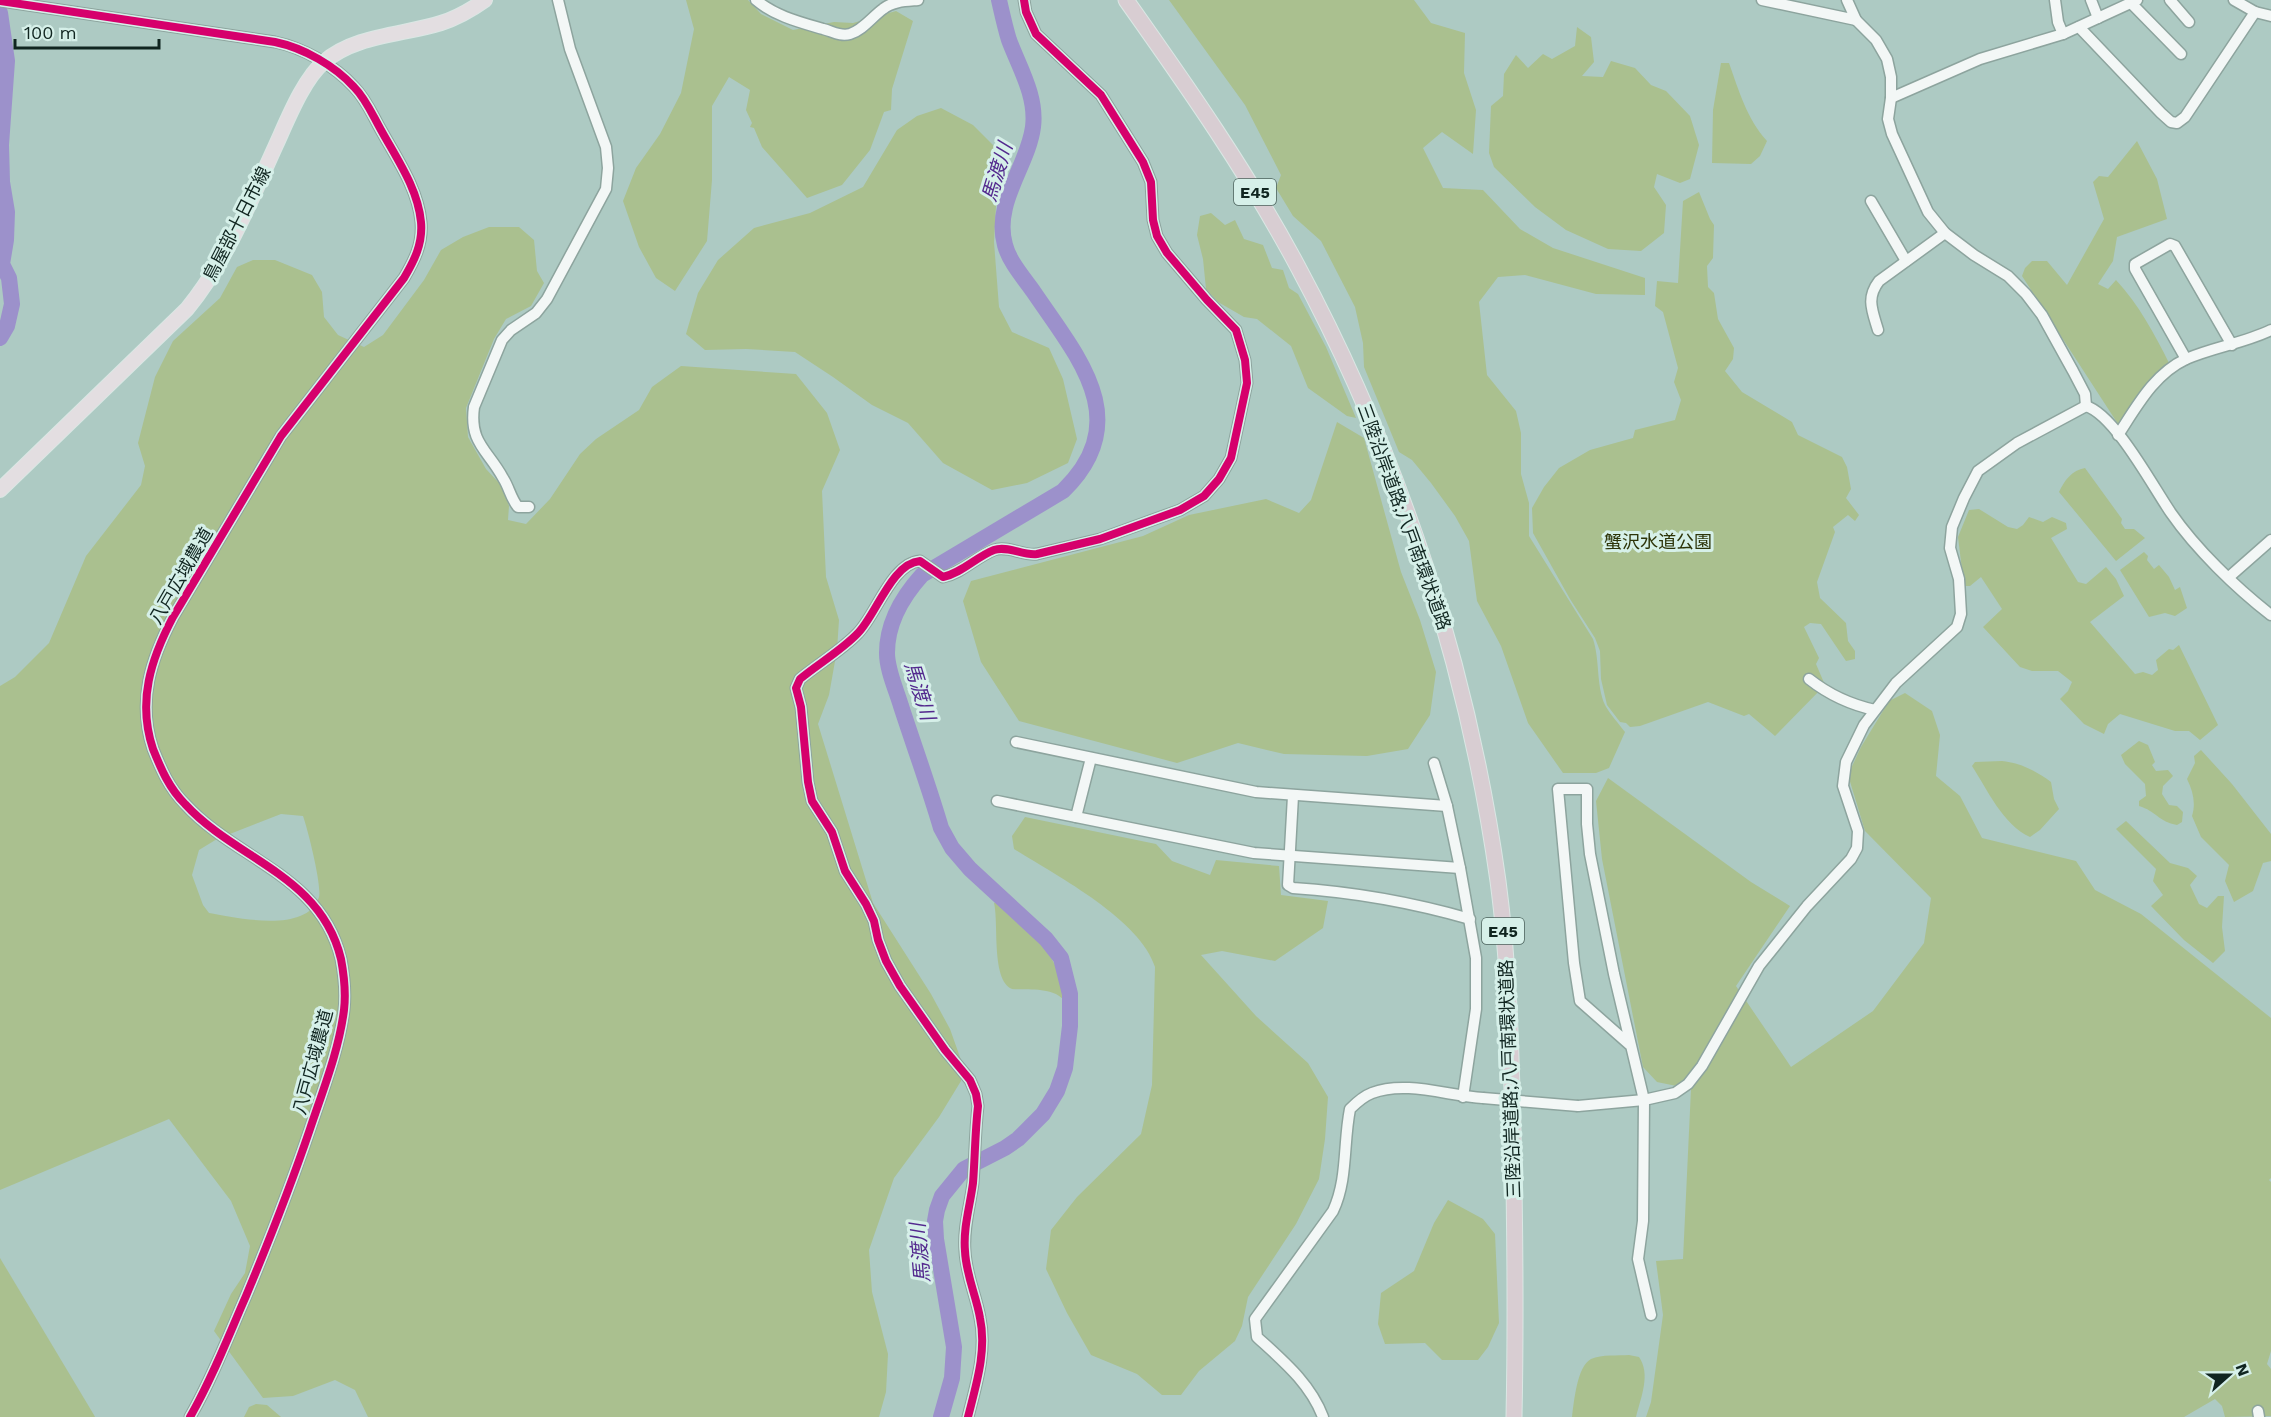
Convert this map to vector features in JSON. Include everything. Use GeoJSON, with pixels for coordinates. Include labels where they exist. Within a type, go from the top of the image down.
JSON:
{"type":"FeatureCollection","features":[{"type":"Feature","properties":{"kind":"highway","name":"三陸沿岸道路;八戸南環状道路"},"geometry":{"type":"LineString","coordinates":[[1126,0],[1248,182],[1297,265],[1362,397],[1435,594],[1475,749],[1498,883],[1507,965],[1511,1039],[1516,1287],[1514,1417]]}},
{"type":"Feature","properties":{"kind":"main road","name":"鳥屋部十日市線"},"geometry":{"type":"LineString","coordinates":[[0,490],[187,309],[208,284],[224,256],[301,92],[322,63],[347,49],[373,39],[440,23],[458,16],[485,0]]}},
{"type":"Feature","properties":{"kind":"street"},"geometry":{"type":"LineString","coordinates":[[529,507],[518,507],[514,503],[504,479],[476,438],[472,417],[502,340],[536,313],[547,298],[606,189],[608,168],[606,147],[570,49],[558,0]]}},
{"type":"Feature","properties":{"kind":"street"},"geometry":{"type":"LineString","coordinates":[[756,0],[766,8],[807,26],[839,35],[849,34],[861,28],[884,8],[901,1],[918,0]]}},
{"type":"Feature","properties":{"kind":"street"},"geometry":{"type":"LineString","coordinates":[[968,1417],[980,1368],[982,1335],[980,1318],[967,1269],[965,1249],[966,1215],[973,1184],[978,1106],[976,1094],[970,1080],[906,995],[886,962],[874,921],[845,871],[832,832],[812,801],[801,707],[796,688],[800,679],[858,634],[893,580],[912,562],[920,561],[943,577],[948,576],[996,549],[1006,549],[1026,555],[1037,554],[1100,539],[1180,510],[1204,495],[1219,479],[1231,458],[1239,430],[1247,383],[1245,360],[1236,330],[1206,300],[1167,253],[1157,236],[1153,220],[1151,182],[1143,162],[1101,95],[1036,34],[1026,12],[1024,0]]}},
{"type":"Feature","properties":{"kind":"street"},"geometry":{"type":"LineString","coordinates":[[1762,0],[1856,20]]}},
{"type":"Feature","properties":{"kind":"street"},"geometry":{"type":"LineString","coordinates":[[1847,0],[1856,20],[1876,40],[1887,59],[1891,77],[1888,119],[1892,134],[1928,212],[1945,233],[1974,255],[2008,276],[2026,294],[2042,315],[2073,370],[2085,394],[2086,406]]}},
{"type":"Feature","properties":{"kind":"street"},"geometry":{"type":"LineString","coordinates":[[2055,0],[2058,22],[2063,34]]}},
{"type":"Feature","properties":{"kind":"street"},"geometry":{"type":"LineString","coordinates":[[2091,0],[2098,18]]}},
{"type":"Feature","properties":{"kind":"street"},"geometry":{"type":"LineString","coordinates":[[2170,0],[2189,22]]}},
{"type":"Feature","properties":{"kind":"street"},"geometry":{"type":"LineString","coordinates":[[2234,0],[2255,12],[2270,15]]}},
{"type":"Feature","properties":{"kind":"street","name":"八戸広域農道"},"geometry":{"type":"LineString","coordinates":[[0,1],[282,43],[309,53],[342,76],[362,97],[410,183],[419,207],[422,224],[421,242],[404,278],[281,436],[173,617],[160,642],[148,675],[147,724],[160,768],[171,787],[185,805],[206,823],[288,880],[312,904],[335,942],[345,989],[340,1031],[291,1181],[228,1337],[204,1392],[190,1417]]}},
{"type":"Feature","properties":{"kind":"street"},"geometry":{"type":"LineString","coordinates":[[1891,98],[1980,59],[2063,34],[2134,1],[2181,54]]}},
{"type":"Feature","properties":{"kind":"street"},"geometry":{"type":"LineString","coordinates":[[2079,27],[2161,113],[2171,122],[2177,123],[2185,117],[2255,12]]}},
{"type":"Feature","properties":{"kind":"street"},"geometry":{"type":"LineString","coordinates":[[1871,201],[1906,261]]}},
{"type":"Feature","properties":{"kind":"street"},"geometry":{"type":"LineString","coordinates":[[1878,330],[1872,309],[1871,291],[1879,280],[1945,233]]}},
{"type":"Feature","properties":{"kind":"street"},"geometry":{"type":"LineString","coordinates":[[2186,359],[2134,269],[2135,264],[2170,244],[2175,246],[2232,345]]}},
{"type":"Feature","properties":{"kind":"street"},"geometry":{"type":"LineString","coordinates":[[2118,435],[2141,399],[2163,373],[2186,359],[2271,330]]}},
{"type":"Feature","properties":{"kind":"street"},"geometry":{"type":"LineString","coordinates":[[1323,1417],[1315,1397],[1305,1383],[1257,1337],[1255,1319],[1334,1211],[1341,1196],[1350,1109],[1372,1093],[1392,1089],[1578,1106],[1644,1100],[1675,1092],[1688,1084],[1702,1066],[1759,966],[1807,906],[1851,859],[1857,848],[1858,831],[1843,786],[1846,762],[1864,725],[1896,683],[1958,627],[1961,614],[1959,579],[1950,548],[1952,527],[1978,471],[2017,443],[2086,406],[2096,409],[2118,435],[2171,513],[2198,545],[2253,601],[2271,615]]}},
{"type":"Feature","properties":{"kind":"street"},"geometry":{"type":"LineString","coordinates":[[2229,577],[2271,540]]}},
{"type":"Feature","properties":{"kind":"street"},"geometry":{"type":"LineString","coordinates":[[1809,679],[1820,688],[1859,706],[1875,710]]}},
{"type":"Feature","properties":{"kind":"street"},"geometry":{"type":"LineString","coordinates":[[1016,742],[1256,792],[1447,806]]}},
{"type":"Feature","properties":{"kind":"street"},"geometry":{"type":"LineString","coordinates":[[1076,817],[1090,758]]}},
{"type":"Feature","properties":{"kind":"street"},"geometry":{"type":"LineString","coordinates":[[1434,763],[1447,806],[1476,958],[1476,1009],[1463,1097]]}},
{"type":"Feature","properties":{"kind":"street"},"geometry":{"type":"LineString","coordinates":[[1630,1045],[1580,1001],[1574,963],[1558,789],[1587,789],[1590,854],[1630,1045],[1644,1100],[1643,1221],[1638,1259],[1651,1315]]}},
{"type":"Feature","properties":{"kind":"street"},"geometry":{"type":"LineString","coordinates":[[1293,796],[1288,885],[1293,888],[1343,891],[1399,900],[1470,919]]}},
{"type":"Feature","properties":{"kind":"street"},"geometry":{"type":"LineString","coordinates":[[997,801],[1254,853],[1460,868]]}},
{"type":"Feature","properties":{"kind":"green space"},"geometry":{"type":"Polygon","coordinates":[[[686,0],[748,0],[761,14],[793,30],[834,22],[853,23],[896,11],[913,21],[892,89],[891,110],[884,112],[870,150],[842,185],[807,198],[762,147],[754,128],[750,127],[752,123],[746,110],[750,90],[729,77],[712,106],[712,180],[707,241],[675,291],[656,278],[639,247],[623,201],[636,168],[660,134],[681,93],[694,29],[686,0]]]}},
{"type":"Feature","properties":{"kind":"green space"},"geometry":{"type":"Polygon","coordinates":[[[1169,0],[1414,0],[1431,23],[1465,33],[1464,73],[1476,110],[1473,154],[1442,132],[1423,148],[1443,188],[1483,190],[1520,229],[1553,248],[1645,278],[1645,295],[1596,294],[1525,275],[1498,277],[1479,302],[1487,375],[1516,411],[1521,433],[1521,474],[1529,503],[1529,536],[1593,639],[1602,697],[1605,705],[1625,732],[1609,768],[1596,773],[1563,773],[1528,723],[1501,646],[1477,601],[1469,541],[1455,516],[1431,483],[1412,460],[1399,452],[1364,367],[1363,343],[1355,307],[1321,241],[1293,216],[1276,188],[1281,175],[1245,105],[1169,0]]]}},
{"type":"Feature","properties":{"kind":"green space"},"geometry":{"type":"Polygon","coordinates":[[[1577,27],[1591,37],[1594,62],[1582,76],[1603,77],[1611,61],[1635,68],[1651,85],[1666,91],[1690,116],[1699,145],[1690,179],[1680,183],[1657,174],[1654,187],[1666,205],[1664,233],[1641,251],[1608,249],[1566,230],[1535,207],[1494,167],[1489,153],[1491,106],[1503,96],[1504,74],[1516,55],[1528,68],[1543,54],[1552,59],[1575,46],[1577,27]]]}},
{"type":"Feature","properties":{"kind":"green space"},"geometry":{"type":"Polygon","coordinates":[[[1721,63],[1729,63],[1749,114],[1767,141],[1760,156],[1751,164],[1712,163],[1713,110],[1721,63]]]}},
{"type":"Feature","properties":{"kind":"green space"},"geometry":{"type":"Polygon","coordinates":[[[941,108],[973,125],[999,151],[994,242],[999,307],[1012,332],[1049,348],[1063,379],[1077,439],[1068,463],[1027,483],[992,490],[943,463],[908,423],[872,405],[795,352],[746,349],[705,350],[686,334],[698,293],[718,260],[754,228],[810,213],[863,187],[897,130],[917,116],[941,108]]]}},
{"type":"Feature","properties":{"kind":"green space"},"geometry":{"type":"Polygon","coordinates":[[[2137,141],[2157,179],[2167,219],[2117,237],[2113,261],[2098,284],[2108,289],[2116,280],[2146,320],[2169,363],[2118,424],[2022,276],[2025,268],[2032,261],[2047,261],[2067,285],[2104,219],[2093,182],[2099,176],[2108,177],[2137,141]]]}},
{"type":"Feature","properties":{"kind":"green space","name":"蟹沢水道公園"},"geometry":{"type":"Polygon","coordinates":[[[1699,192],[1714,225],[1713,258],[1707,266],[1708,287],[1714,293],[1718,319],[1734,348],[1733,359],[1725,371],[1742,392],[1792,422],[1798,435],[1842,457],[1847,467],[1851,489],[1846,498],[1859,515],[1855,521],[1848,515],[1833,527],[1835,532],[1817,582],[1820,598],[1846,623],[1848,641],[1855,651],[1855,659],[1846,661],[1821,624],[1810,623],[1804,627],[1819,658],[1816,664],[1825,685],[1775,736],[1749,714],[1744,716],[1708,702],[1640,726],[1630,727],[1620,722],[1607,705],[1601,679],[1600,651],[1595,638],[1533,533],[1532,508],[1544,487],[1559,468],[1590,450],[1633,438],[1635,430],[1675,420],[1681,400],[1674,382],[1678,368],[1663,312],[1655,306],[1657,281],[1678,283],[1683,201],[1699,192]]]}},
{"type":"Feature","properties":{"kind":"green space"},"geometry":{"type":"Polygon","coordinates":[[[1211,213],[1225,225],[1235,220],[1244,239],[1263,245],[1272,268],[1283,270],[1289,288],[1298,294],[1326,347],[1356,418],[1347,416],[1308,388],[1291,346],[1257,319],[1244,317],[1218,302],[1206,289],[1203,259],[1197,235],[1200,216],[1211,213]]]}},
{"type":"Feature","properties":{"kind":"green space"},"geometry":{"type":"Polygon","coordinates":[[[489,227],[519,227],[534,240],[537,271],[544,283],[531,306],[506,319],[494,339],[466,408],[468,437],[486,469],[502,486],[509,506],[508,520],[526,524],[550,499],[580,454],[596,439],[639,410],[652,387],[681,366],[796,374],[827,413],[840,450],[822,491],[826,577],[839,620],[837,650],[829,695],[818,724],[873,903],[931,994],[950,1029],[961,1060],[961,1081],[939,1117],[894,1178],[869,1250],[872,1292],[888,1354],[886,1392],[879,1417],[368,1417],[355,1390],[335,1380],[293,1396],[263,1398],[214,1331],[231,1294],[245,1273],[250,1246],[231,1201],[169,1119],[0,1190],[0,686],[15,677],[49,643],[86,556],[141,485],[145,466],[138,443],[155,377],[173,341],[220,298],[237,267],[253,260],[275,260],[312,275],[322,292],[324,317],[338,335],[364,347],[383,335],[424,280],[441,250],[463,237],[489,227]],[[281,814],[217,839],[199,850],[192,875],[203,905],[209,913],[270,921],[301,916],[312,909],[319,897],[319,891],[314,858],[303,816],[281,814]]]}},
{"type":"Feature","properties":{"kind":"green space"},"geometry":{"type":"Polygon","coordinates":[[[1337,422],[1364,438],[1401,572],[1420,620],[1436,672],[1430,715],[1408,749],[1367,756],[1284,754],[1238,743],[1177,763],[1019,721],[981,662],[963,601],[971,581],[1143,536],[1189,515],[1266,499],[1299,513],[1311,500],[1337,422]]]}},
{"type":"Feature","properties":{"kind":"green space"},"geometry":{"type":"Polygon","coordinates":[[[2085,468],[2122,519],[2121,523],[2125,529],[2134,529],[2145,538],[2116,561],[2059,492],[2069,477],[2085,468]]]}},
{"type":"Feature","properties":{"kind":"green space"},"geometry":{"type":"Polygon","coordinates":[[[1979,509],[2008,527],[2017,529],[2029,517],[2043,522],[2052,517],[2066,523],[2067,529],[2051,538],[2078,582],[2086,584],[2106,567],[2116,579],[2124,596],[2090,622],[2135,674],[2143,672],[2152,675],[2158,670],[2156,660],[2169,649],[2173,650],[2179,645],[2218,725],[2200,740],[2189,731],[2175,731],[2120,714],[2108,724],[2104,734],[2084,724],[2060,699],[2068,691],[2072,682],[2058,671],[2032,671],[2020,667],[1983,627],[2002,609],[1981,577],[1970,586],[1964,586],[1958,537],[1969,510],[1979,509]]]}},
{"type":"Feature","properties":{"kind":"green space"},"geometry":{"type":"Polygon","coordinates":[[[2144,552],[2154,569],[2159,565],[2169,577],[2175,590],[2180,587],[2187,608],[2175,616],[2165,613],[2149,617],[2120,570],[2144,552]]]}},
{"type":"Feature","properties":{"kind":"green space"},"geometry":{"type":"Polygon","coordinates":[[[1905,693],[1932,711],[1940,735],[1936,776],[1960,796],[1982,838],[2076,861],[2095,890],[2141,914],[2271,1018],[2271,1178],[2269,1180],[2271,1182],[2271,1351],[2267,1364],[2271,1369],[2271,1416],[2225,1417],[2222,1406],[2215,1399],[2184,1417],[1646,1417],[1651,1402],[1663,1315],[1656,1261],[1683,1259],[1691,1089],[1657,1082],[1643,1067],[1602,859],[1596,801],[1608,778],[1751,882],[1790,906],[1736,986],[1791,1067],[1873,1011],[1924,943],[1931,898],[1865,831],[1848,775],[1861,747],[1889,701],[1905,693]]]}},
{"type":"Feature","properties":{"kind":"green space"},"geometry":{"type":"Polygon","coordinates":[[[2139,741],[2148,745],[2155,762],[2152,765],[2156,771],[2168,770],[2173,776],[2163,786],[2162,794],[2169,805],[2177,806],[2183,812],[2182,822],[2177,825],[2139,806],[2139,801],[2146,796],[2145,784],[2125,764],[2121,755],[2139,741]]]}},
{"type":"Feature","properties":{"kind":"green space"},"geometry":{"type":"Polygon","coordinates":[[[2201,750],[2232,784],[2271,834],[2271,861],[2263,863],[2253,891],[2234,902],[2225,881],[2229,865],[2201,837],[2192,816],[2193,797],[2187,779],[2195,763],[2194,756],[2201,750]]]}},
{"type":"Feature","properties":{"kind":"green space"},"geometry":{"type":"Polygon","coordinates":[[[2002,761],[2028,768],[2051,782],[2054,799],[2059,809],[2040,830],[2030,837],[2020,831],[2004,815],[1972,766],[1975,762],[2002,761]]]}},
{"type":"Feature","properties":{"kind":"green space"},"geometry":{"type":"Polygon","coordinates":[[[1025,817],[1156,844],[1172,861],[1210,875],[1216,860],[1279,866],[1281,895],[1328,901],[1323,928],[1275,961],[1222,951],[1201,955],[1256,1016],[1308,1063],[1328,1097],[1319,1179],[1296,1224],[1248,1297],[1242,1326],[1235,1341],[1199,1371],[1181,1395],[1162,1395],[1137,1374],[1091,1355],[1046,1269],[1051,1230],[1077,1197],[1141,1134],[1152,1085],[1155,967],[1146,949],[1133,932],[1115,916],[1074,886],[1014,849],[1012,836],[1025,817]]]}},
{"type":"Feature","properties":{"kind":"green space"},"geometry":{"type":"Polygon","coordinates":[[[2126,821],[2170,863],[2188,868],[2197,876],[2190,885],[2199,904],[2207,908],[2218,896],[2224,896],[2222,927],[2225,951],[2213,963],[2184,940],[2151,906],[2163,895],[2153,881],[2156,869],[2116,829],[2126,821]]]}},
{"type":"Feature","properties":{"kind":"green space"},"geometry":{"type":"Polygon","coordinates":[[[998,901],[1049,954],[1061,980],[1065,996],[1063,999],[1046,991],[1012,989],[1005,984],[998,963],[994,903],[998,901]]]}},
{"type":"Feature","properties":{"kind":"green space"},"geometry":{"type":"Polygon","coordinates":[[[1448,1200],[1483,1219],[1495,1234],[1499,1323],[1488,1347],[1478,1360],[1442,1360],[1425,1343],[1385,1344],[1378,1324],[1381,1293],[1414,1271],[1434,1223],[1448,1200]]]}},
{"type":"Feature","properties":{"kind":"green space"},"geometry":{"type":"Polygon","coordinates":[[[0,1258],[94,1415],[95,1417],[0,1417],[0,1258]]]}},
{"type":"Feature","properties":{"kind":"green space"},"geometry":{"type":"Polygon","coordinates":[[[1600,1356],[1639,1357],[1643,1364],[1645,1378],[1636,1417],[1572,1417],[1579,1376],[1586,1363],[1600,1356]]]}},
{"type":"Feature","properties":{"kind":"green space"},"geometry":{"type":"Polygon","coordinates":[[[256,1404],[267,1405],[281,1417],[244,1417],[249,1407],[256,1404]]]}},
{"type":"Feature","properties":{"kind":"waterway","name":"馬渡川"},"geometry":{"type":"LineString","coordinates":[[941,1417],[952,1378],[954,1347],[936,1239],[937,1210],[942,1196],[964,1169],[1018,1139],[1043,1114],[1057,1091],[1065,1068],[1070,1026],[1070,994],[1061,958],[1046,939],[970,869],[952,848],[941,828],[890,673],[887,659],[888,642],[897,611],[922,575],[1063,491],[1084,465],[1095,439],[1097,414],[1092,389],[1081,364],[1013,263],[1005,245],[1003,229],[1007,199],[1030,142],[1034,115],[1030,93],[1009,40],[999,0]]}},
{"type":"Feature","properties":{"kind":"waterway"},"geometry":{"type":"LineString","coordinates":[[0,13],[7,61],[1,145],[2,182],[7,212],[2,264],[9,278],[12,304],[7,326],[0,338]]}},
{"type":"Feature","properties":{"kind":"cycle path"},"geometry":{"type":"LineString","coordinates":[[968,1417],[980,1368],[982,1343],[980,1318],[967,1268],[965,1242],[973,1183],[978,1106],[976,1094],[970,1080],[945,1050],[900,986],[886,961],[874,921],[845,871],[832,832],[812,801],[801,707],[796,688],[800,679],[858,633],[893,580],[910,564],[920,561],[943,577],[994,550],[1004,549],[1037,554],[1100,539],[1180,510],[1204,496],[1219,479],[1231,458],[1247,383],[1245,360],[1236,330],[1167,253],[1157,236],[1153,220],[1151,182],[1143,162],[1101,95],[1036,34],[1026,12],[1024,0]]}},
{"type":"Feature","properties":{"kind":"cycle path"},"geometry":{"type":"LineString","coordinates":[[0,1],[275,42],[308,53],[338,72],[362,97],[406,174],[416,198],[421,222],[419,245],[404,278],[281,436],[173,617],[158,649],[149,681],[146,697],[148,731],[153,749],[170,785],[179,798],[206,823],[275,871],[315,907],[331,931],[341,959],[345,997],[330,1070],[280,1213],[213,1373],[190,1417]]}}]}
